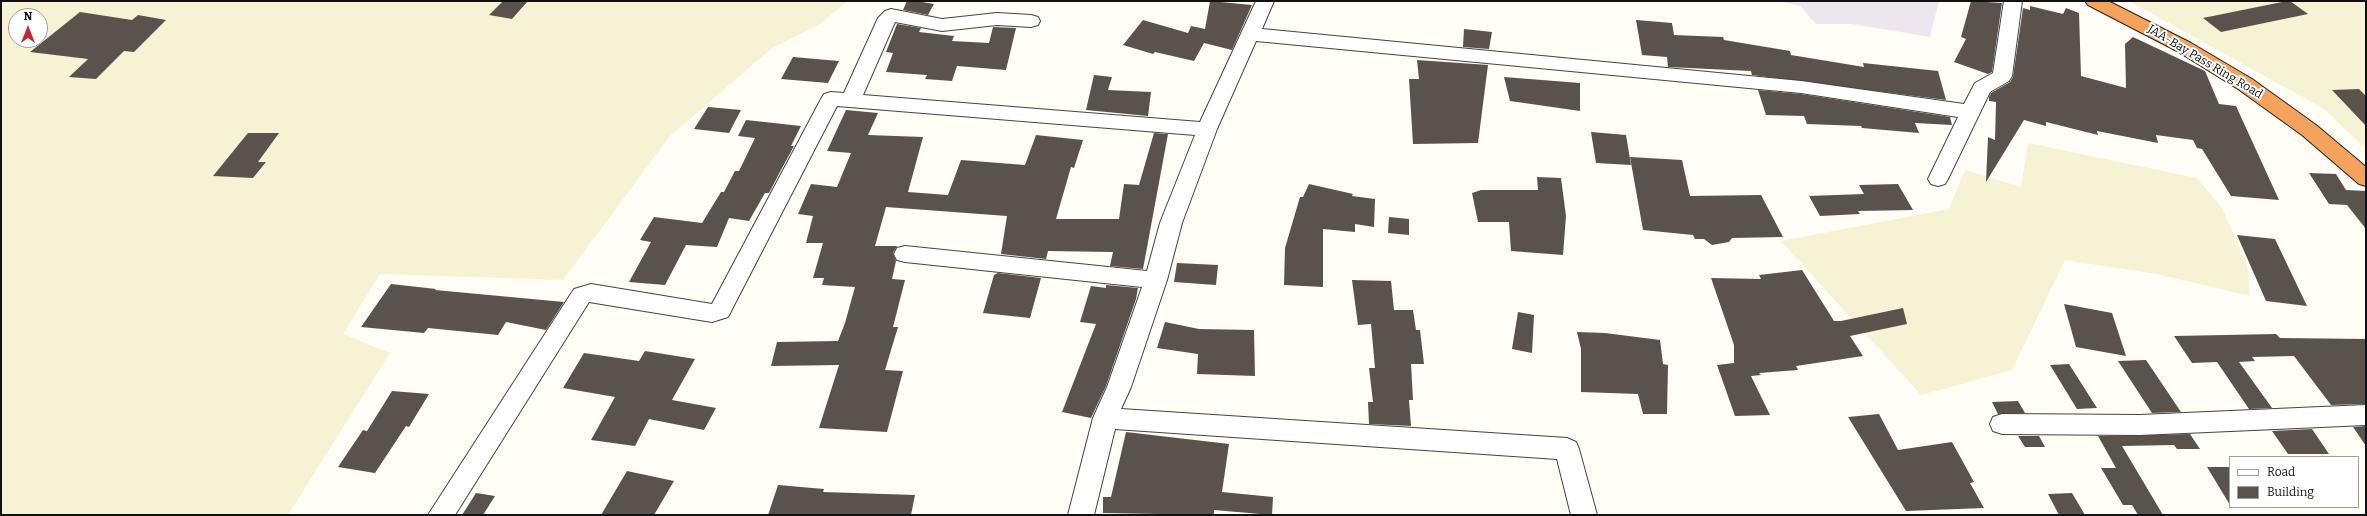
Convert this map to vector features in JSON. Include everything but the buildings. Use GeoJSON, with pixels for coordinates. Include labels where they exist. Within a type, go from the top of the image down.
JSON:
{"type":"FeatureCollection","features":[{"type":"Feature","properties":{"kind":"highway","name":"JAA-Bay Pass Ring Road"},"geometry":{"type":"LineString","coordinates":[[2094,1],[2184,47],[2245,84],[2309,130],[2366,179]]}},
{"type":"Feature","properties":{"kind":"street"},"geometry":{"type":"LineString","coordinates":[[1081,515],[1105,418],[1119,387],[1156,280],[1171,223],[1207,128],[1226,90],[1265,1]]}},
{"type":"Feature","properties":{"kind":"street"},"geometry":{"type":"LineString","coordinates":[[1938,179],[1982,88],[2002,76],[2013,1]]}},
{"type":"Feature","properties":{"kind":"street"},"geometry":{"type":"LineString","coordinates":[[851,101],[888,18],[891,15],[942,25],[997,19],[1031,21]]}},
{"type":"Feature","properties":{"kind":"street"},"geometry":{"type":"LineString","coordinates":[[1250,34],[1801,87],[1971,112]]}},
{"type":"Feature","properties":{"kind":"street"},"geometry":{"type":"LineString","coordinates":[[441,515],[582,295],[591,293],[712,312],[720,311],[829,101],[834,98],[851,101],[1207,128]]}},
{"type":"Feature","properties":{"kind":"street"},"geometry":{"type":"LineString","coordinates":[[905,254],[1156,280]]}},
{"type":"Feature","properties":{"kind":"street"},"geometry":{"type":"LineString","coordinates":[[2002,424],[2140,425],[2366,415]]}},
{"type":"Feature","properties":{"kind":"street"},"geometry":{"type":"LineString","coordinates":[[1105,418],[1567,449],[1584,515]]}},
{"type":"Feature","properties":{"kind":"shaded area"},"geometry":{"type":"Polygon","coordinates":[[[1,1],[848,1],[820,24],[771,49],[670,136],[563,280],[380,274],[343,334],[390,353],[288,515],[1,515],[1,1]]]}},
{"type":"Feature","properties":{"kind":"shaded area"},"geometry":{"type":"Polygon","coordinates":[[[1779,1],[1939,1],[1930,37],[1852,24],[1816,24],[1800,6],[1779,1]]]}},
{"type":"Feature","properties":{"kind":"shaded area"},"geometry":{"type":"Polygon","coordinates":[[[2129,1],[2366,1],[2366,149],[2324,109],[2129,1]]]}},
{"type":"Feature","properties":{"kind":"shaded area"},"geometry":{"type":"Polygon","coordinates":[[[2028,143],[2197,178],[2222,208],[2247,265],[2250,296],[2157,274],[2065,260],[2012,370],[1921,395],[1781,241],[1949,209],[1965,170],[2021,187],[2028,143]]]}}]}
